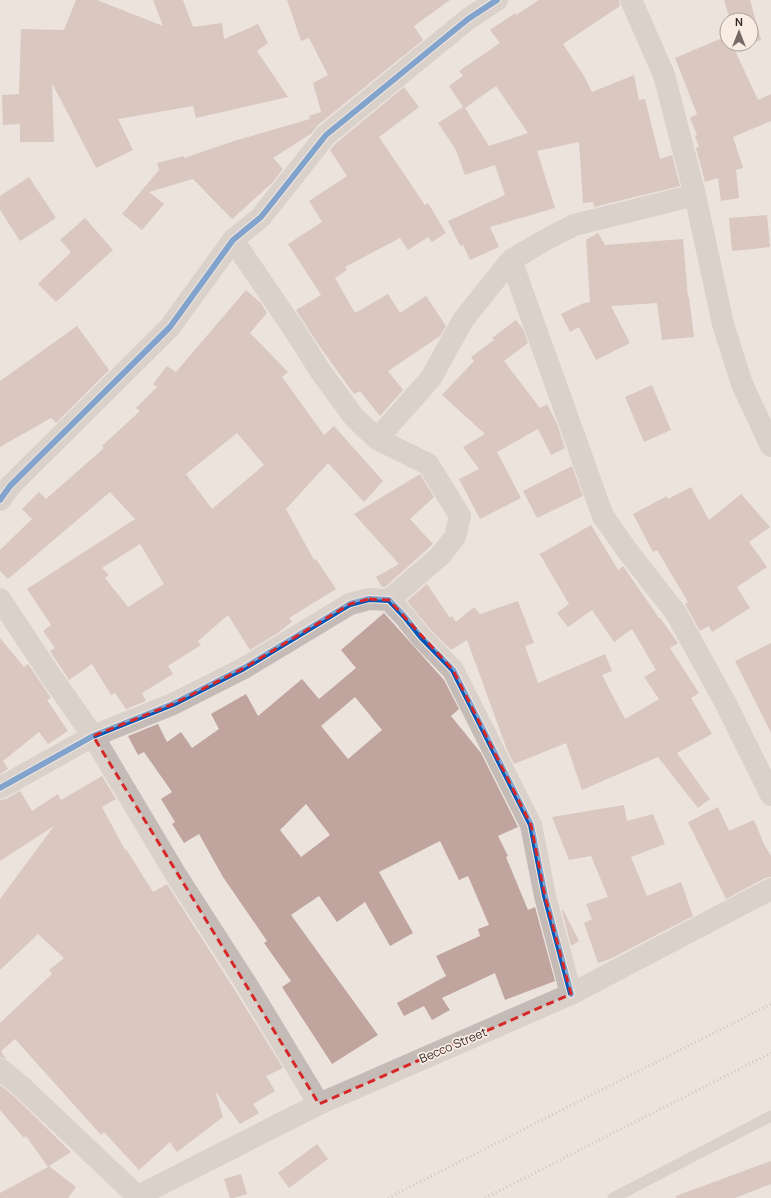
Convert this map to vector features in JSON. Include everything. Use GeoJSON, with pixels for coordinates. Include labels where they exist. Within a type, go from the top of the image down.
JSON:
{"type":"FeatureCollection","features":[{"type":"Feature","properties":{"kind":"street"},"geometry":{"type":"LineString","coordinates":[[0,500],[10,486],[170,327],[233,240],[260,217],[326,134],[468,19],[497,0]]}},
{"type":"Feature","properties":{"kind":"street"},"geometry":{"type":"LineString","coordinates":[[631,0],[664,75],[695,195],[724,324],[742,384],[771,446]]}},
{"type":"Feature","properties":{"kind":"street"},"geometry":{"type":"LineString","coordinates":[[377,439],[431,378],[463,320],[511,260],[546,239],[574,226],[695,195]]}},
{"type":"Feature","properties":{"kind":"street"},"geometry":{"type":"LineString","coordinates":[[233,240],[321,372],[354,417],[377,439],[428,464],[460,516],[455,537],[440,556],[389,600]]}},
{"type":"Feature","properties":{"kind":"street"},"geometry":{"type":"LineString","coordinates":[[511,260],[603,516],[626,549],[676,613],[726,704],[771,795]]}},
{"type":"Feature","properties":{"kind":"street"},"geometry":{"type":"LineString","coordinates":[[0,788],[93,736],[173,704],[244,668],[350,604],[369,598],[389,600],[405,617],[420,637],[453,670],[477,715],[503,771],[531,825],[545,896],[570,994]]}},
{"type":"Feature","properties":{"kind":"street"},"geometry":{"type":"LineString","coordinates":[[0,600],[93,736],[176,875],[247,984],[318,1104]]}},
{"type":"Feature","properties":{"kind":"street","name":"Becco Street"},"geometry":{"type":"LineString","coordinates":[[136,1197],[318,1104],[570,994],[771,889]]}},
{"type":"Feature","properties":{"kind":"street"},"geometry":{"type":"LineString","coordinates":[[0,1069],[23,1088],[136,1197]]}},
{"type":"Feature","properties":{"kind":"lane"},"geometry":{"type":"LineString","coordinates":[[613,1198],[771,1116]]}},
{"type":"Feature","properties":{"kind":"highlighted area"},"geometry":{"type":"Polygon","coordinates":[[[369,599],[389,600],[453,670],[531,825],[545,896],[571,994],[319,1104],[93,736],[173,704],[244,668],[350,604],[369,599]]]}},
{"type":"Feature","properties":{"kind":"building"},"geometry":{"type":"Polygon","coordinates":[[[76,0],[97,0],[163,26],[153,0],[183,0],[193,27],[222,23],[224,39],[258,24],[268,43],[257,51],[288,97],[196,118],[193,106],[118,119],[133,150],[96,168],[52,83],[54,142],[20,142],[20,124],[3,125],[2,95],[19,94],[21,29],[64,30],[76,0]]]}},
{"type":"Feature","properties":{"kind":"building"},"geometry":{"type":"Polygon","coordinates":[[[287,0],[450,0],[414,26],[423,40],[318,125],[312,133],[273,158],[283,169],[272,183],[232,219],[193,179],[149,192],[164,204],[142,230],[122,214],[159,170],[157,163],[184,156],[184,158],[234,141],[310,119],[309,116],[321,112],[313,83],[328,75],[309,38],[301,41],[287,0]]]}},
{"type":"Feature","properties":{"kind":"building"},"geometry":{"type":"Polygon","coordinates":[[[539,0],[619,0],[620,6],[563,44],[584,76],[592,92],[634,75],[639,100],[645,99],[660,159],[672,155],[680,186],[594,207],[593,202],[583,203],[579,142],[537,151],[555,208],[490,227],[499,247],[470,260],[463,245],[460,246],[448,221],[505,195],[495,165],[465,175],[456,150],[438,123],[463,107],[449,86],[463,76],[459,71],[500,43],[490,30],[515,13],[516,15],[539,0]],[[496,86],[465,108],[489,146],[528,133],[496,86]]]}},
{"type":"Feature","properties":{"kind":"building"},"geometry":{"type":"Polygon","coordinates":[[[724,0],[750,0],[753,12],[728,12],[724,0]]]}},
{"type":"Feature","properties":{"kind":"building"},"geometry":{"type":"Polygon","coordinates":[[[719,39],[719,52],[736,52],[758,100],[771,94],[771,121],[733,137],[743,168],[736,170],[739,198],[721,201],[718,178],[705,182],[696,148],[699,147],[695,136],[697,135],[690,118],[697,114],[675,58],[719,39]]]}},
{"type":"Feature","properties":{"kind":"building"},"geometry":{"type":"Polygon","coordinates":[[[404,87],[419,107],[379,137],[425,205],[428,203],[446,233],[432,242],[428,237],[408,250],[400,238],[345,267],[347,270],[335,278],[355,313],[388,294],[400,313],[426,296],[446,326],[440,336],[388,371],[403,390],[380,416],[360,391],[354,394],[320,347],[296,310],[321,295],[288,244],[322,222],[309,201],[347,176],[330,150],[335,144],[404,87]]]}},
{"type":"Feature","properties":{"kind":"building"},"geometry":{"type":"Polygon","coordinates":[[[29,177],[56,218],[20,241],[0,210],[0,196],[29,177]]]}},
{"type":"Feature","properties":{"kind":"building"},"geometry":{"type":"Polygon","coordinates":[[[767,215],[770,247],[732,251],[729,218],[767,215]]]}},
{"type":"Feature","properties":{"kind":"building"},"geometry":{"type":"Polygon","coordinates":[[[85,218],[113,250],[56,302],[38,284],[71,252],[60,240],[85,218]]]}},
{"type":"Feature","properties":{"kind":"building"},"geometry":{"type":"Polygon","coordinates":[[[598,233],[605,245],[683,239],[688,297],[694,337],[662,340],[657,303],[611,306],[630,343],[596,360],[579,327],[570,332],[561,314],[584,303],[590,302],[586,240],[598,233]]]}},
{"type":"Feature","properties":{"kind":"building"},"geometry":{"type":"Polygon","coordinates":[[[246,290],[261,303],[267,313],[250,333],[288,372],[282,377],[324,435],[334,426],[383,481],[364,502],[328,463],[286,509],[314,560],[316,559],[336,589],[289,618],[292,622],[250,650],[228,615],[198,641],[201,645],[168,666],[173,674],[142,693],[146,701],[126,709],[115,693],[111,695],[92,664],[69,680],[50,651],[55,648],[43,631],[51,625],[27,589],[135,519],[110,492],[8,579],[0,571],[0,550],[32,519],[22,509],[39,492],[46,499],[104,448],[102,446],[140,411],[136,408],[157,387],[153,384],[167,366],[176,372],[246,290]],[[237,433],[186,474],[212,509],[264,465],[237,433]],[[140,544],[102,568],[109,575],[105,578],[128,607],[164,584],[140,544]]]}},
{"type":"Feature","properties":{"kind":"building"},"geometry":{"type":"Polygon","coordinates":[[[516,320],[523,329],[528,343],[504,361],[540,408],[547,404],[557,424],[565,448],[551,455],[538,429],[497,452],[521,498],[480,519],[459,479],[479,469],[463,447],[485,434],[442,395],[474,361],[471,357],[494,340],[492,338],[516,320]]]}},
{"type":"Feature","properties":{"kind":"building"},"geometry":{"type":"Polygon","coordinates":[[[77,326],[109,370],[56,423],[51,418],[0,447],[0,381],[77,326]]]}},
{"type":"Feature","properties":{"kind":"building"},"geometry":{"type":"Polygon","coordinates":[[[652,385],[671,430],[644,442],[625,397],[652,385]]]}},
{"type":"Feature","properties":{"kind":"building"},"geometry":{"type":"Polygon","coordinates":[[[572,466],[583,496],[537,518],[523,491],[572,466]]]}},
{"type":"Feature","properties":{"kind":"building"},"geometry":{"type":"Polygon","coordinates":[[[420,474],[434,497],[410,519],[433,544],[385,587],[382,587],[376,577],[399,564],[354,514],[420,474]]]}},
{"type":"Feature","properties":{"kind":"building"},"geometry":{"type":"Polygon","coordinates":[[[691,487],[709,520],[741,494],[770,527],[749,542],[767,567],[737,587],[750,608],[712,632],[709,626],[700,631],[685,604],[688,602],[657,550],[653,552],[633,514],[667,496],[668,499],[691,487]]]}},
{"type":"Feature","properties":{"kind":"building"},"geometry":{"type":"Polygon","coordinates":[[[591,525],[618,570],[623,566],[678,643],[670,648],[699,693],[691,698],[712,734],[677,753],[710,799],[698,808],[658,757],[582,790],[566,743],[514,764],[506,747],[467,640],[451,650],[430,629],[407,601],[427,584],[450,618],[452,616],[456,622],[474,607],[480,614],[518,601],[534,643],[525,646],[538,683],[605,654],[612,671],[602,675],[625,719],[659,699],[644,677],[656,670],[632,629],[614,642],[592,610],[568,627],[557,613],[569,604],[539,553],[542,553],[591,525]]]}},
{"type":"Feature","properties":{"kind":"building"},"geometry":{"type":"Polygon","coordinates":[[[384,613],[444,680],[459,709],[451,716],[481,753],[518,827],[498,836],[508,856],[506,857],[528,910],[535,907],[555,981],[505,1000],[495,973],[442,998],[450,1010],[432,1020],[424,1006],[404,1016],[397,1003],[446,976],[436,956],[480,936],[478,929],[489,925],[468,876],[459,880],[440,841],[379,872],[413,933],[390,946],[365,902],[337,922],[319,896],[291,915],[378,1035],[332,1064],[282,987],[291,981],[264,943],[267,941],[223,877],[199,834],[184,843],[172,824],[175,822],[161,799],[172,792],[144,752],[138,755],[128,736],[158,724],[167,742],[181,732],[192,748],[219,729],[211,714],[246,694],[258,716],[302,679],[319,699],[356,668],[341,650],[384,613]],[[355,697],[321,726],[348,759],[382,730],[355,697]],[[306,804],[280,830],[301,857],[330,835],[306,804]]]}},
{"type":"Feature","properties":{"kind":"building"},"geometry":{"type":"Polygon","coordinates":[[[0,638],[24,667],[28,664],[51,698],[47,700],[68,731],[48,744],[39,732],[3,761],[8,769],[0,774],[0,638]]]}},
{"type":"Feature","properties":{"kind":"building"},"geometry":{"type":"Polygon","coordinates":[[[771,643],[771,733],[735,661],[771,643]]]}},
{"type":"Feature","properties":{"kind":"building"},"geometry":{"type":"Polygon","coordinates":[[[102,776],[116,799],[102,807],[125,850],[126,849],[153,892],[167,884],[283,1068],[266,1076],[275,1091],[253,1104],[259,1113],[240,1124],[215,1091],[223,1117],[177,1152],[170,1142],[139,1170],[104,1132],[101,1135],[15,1039],[1,1051],[6,1059],[0,1057],[0,1023],[52,974],[49,970],[64,958],[38,934],[0,970],[0,899],[54,826],[0,861],[0,800],[6,799],[20,791],[32,811],[58,794],[61,800],[102,776]]]}},
{"type":"Feature","properties":{"kind":"building"},"geometry":{"type":"Polygon","coordinates":[[[624,805],[627,821],[653,814],[665,844],[631,857],[647,896],[681,882],[693,916],[610,959],[598,963],[584,923],[592,919],[586,904],[608,897],[591,856],[569,860],[552,817],[624,805]]]}},
{"type":"Feature","properties":{"kind":"building"},"geometry":{"type":"Polygon","coordinates":[[[718,807],[729,831],[754,820],[764,844],[771,856],[771,877],[765,878],[726,899],[688,822],[718,807]]]}},
{"type":"Feature","properties":{"kind":"building"},"geometry":{"type":"Polygon","coordinates":[[[563,910],[579,941],[571,946],[562,911],[563,910]]]}},
{"type":"Feature","properties":{"kind":"building"},"geometry":{"type":"Polygon","coordinates":[[[0,1085],[15,1097],[71,1152],[49,1166],[76,1187],[68,1198],[0,1198],[0,1193],[48,1167],[26,1136],[24,1138],[0,1110],[0,1085]]]}},
{"type":"Feature","properties":{"kind":"building"},"geometry":{"type":"Polygon","coordinates":[[[317,1144],[328,1159],[289,1188],[278,1173],[317,1144]]]}},
{"type":"Feature","properties":{"kind":"building"},"geometry":{"type":"Polygon","coordinates":[[[771,1161],[771,1184],[735,1198],[676,1198],[676,1196],[771,1161]]]}},
{"type":"Feature","properties":{"kind":"building"},"geometry":{"type":"Polygon","coordinates":[[[241,1174],[247,1194],[230,1198],[224,1179],[241,1174]]]}},
{"type":"Feature","properties":{"kind":"railway"},"geometry":{"type":"LineString","coordinates":[[388,1198],[771,1004]]}},
{"type":"Feature","properties":{"kind":"railway"},"geometry":{"type":"LineString","coordinates":[[485,1198],[771,1053]]}},
{"type":"Feature","properties":{"kind":"cycle path"},"geometry":{"type":"LineString","coordinates":[[0,500],[10,486],[170,327],[233,240],[261,217],[326,135],[468,19],[497,0]]}},
{"type":"Feature","properties":{"kind":"cycle path"},"geometry":{"type":"LineString","coordinates":[[0,788],[93,736],[173,704],[244,668],[350,604],[369,599],[389,600],[421,637],[453,670],[531,825],[545,896],[571,994]]}}]}
